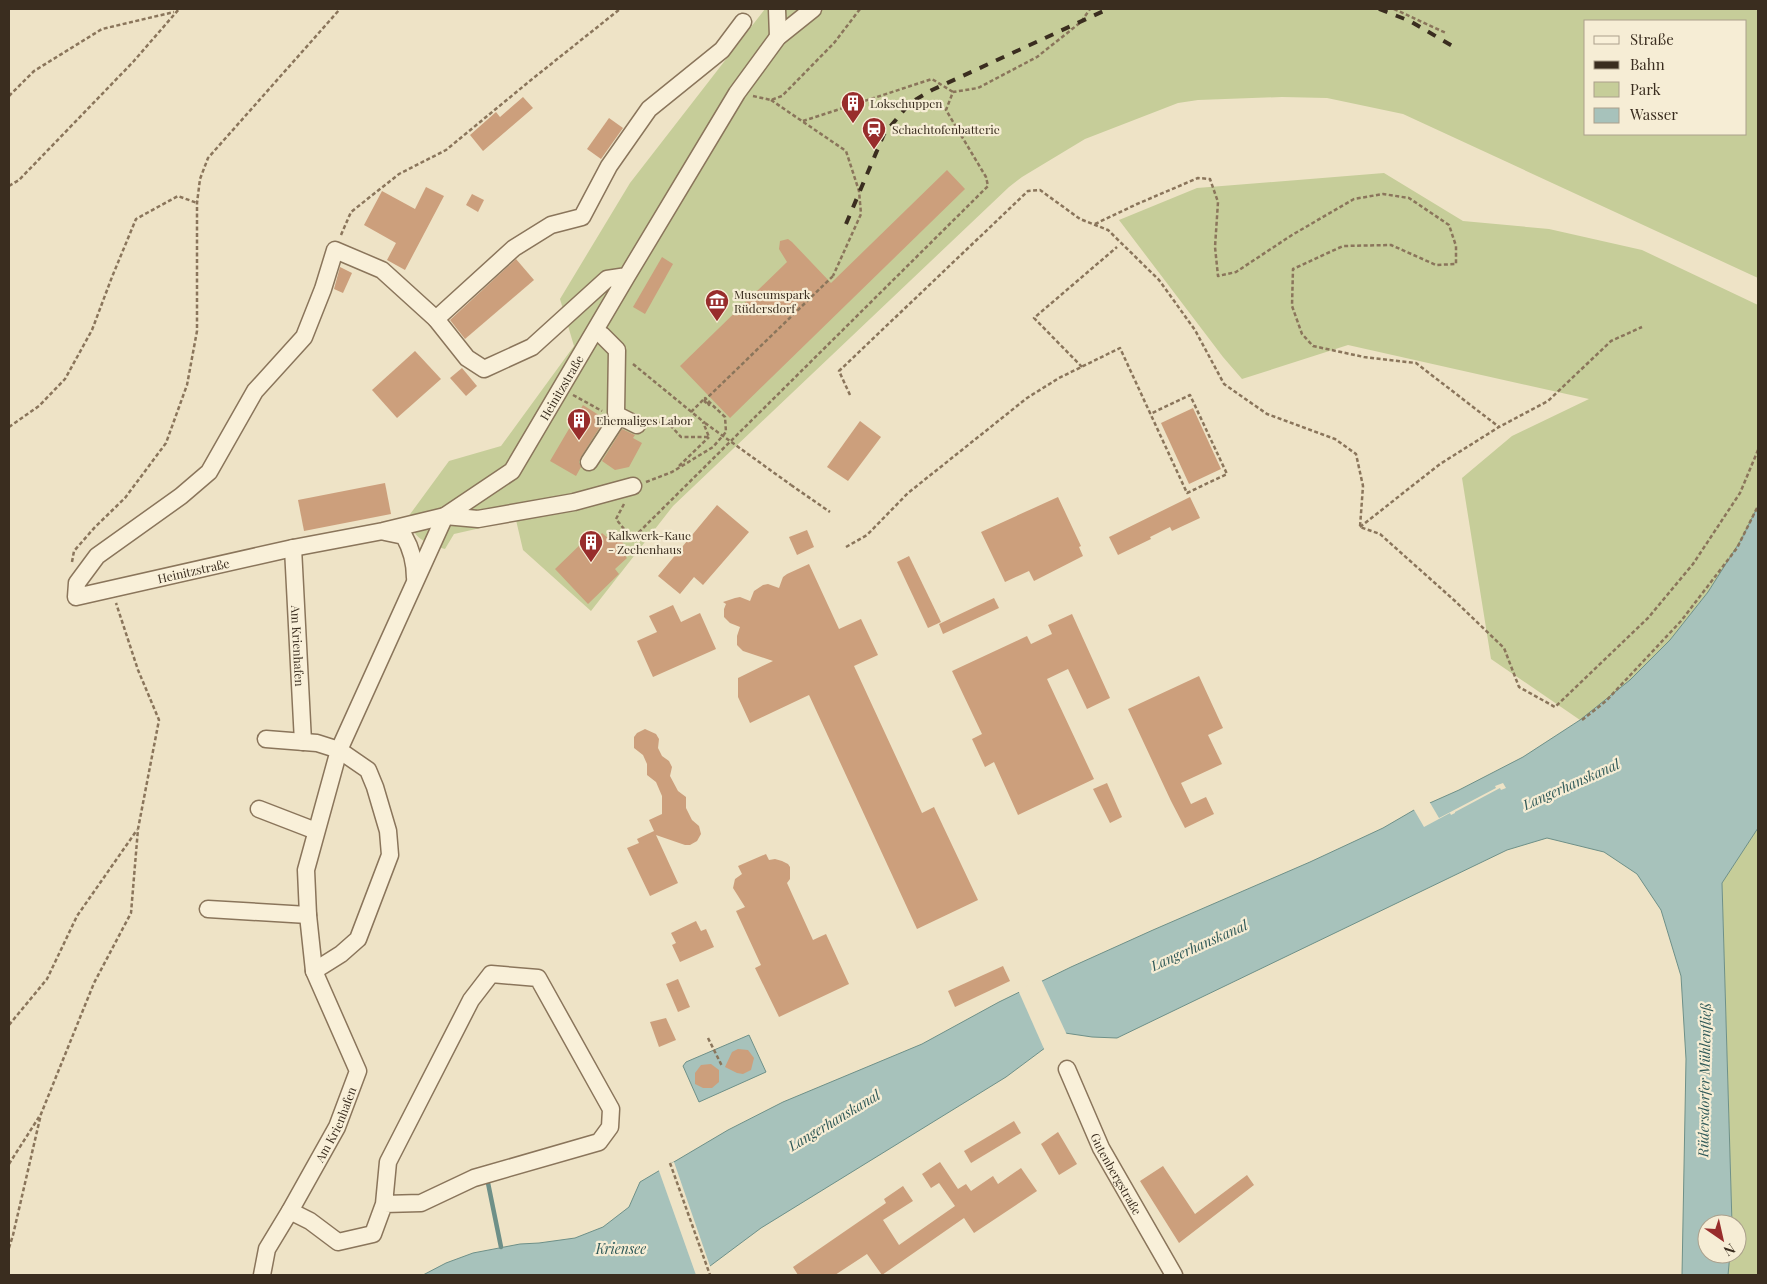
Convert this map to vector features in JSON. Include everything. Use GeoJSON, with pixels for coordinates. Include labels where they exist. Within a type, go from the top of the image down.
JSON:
{"type":"FeatureCollection","features":[{"type":"Feature","properties":{"kind":"street"},"geometry":{"type":"LineString","coordinates":[[777,9],[778,37]]}},
{"type":"Feature","properties":{"kind":"street","name":"Heinitzstraße"},"geometry":{"type":"LineString","coordinates":[[77,583],[76,596],[293,548],[383,531],[445,516],[512,471],[737,92],[778,37],[813,9]]}},
{"type":"Feature","properties":{"kind":"street"},"geometry":{"type":"LineString","coordinates":[[436,319],[514,248],[551,225],[582,217],[609,166],[649,108],[722,50],[742,22]]}},
{"type":"Feature","properties":{"kind":"street"},"geometry":{"type":"LineString","coordinates":[[77,583],[97,556],[181,496],[209,472],[255,391],[304,337],[323,290],[335,250],[382,270],[436,319],[467,358],[484,369],[532,348],[608,279],[627,276]]}},
{"type":"Feature","properties":{"kind":"street"},"geometry":{"type":"LineString","coordinates":[[589,462],[618,415],[617,350],[602,335],[595,332]]}},
{"type":"Feature","properties":{"kind":"street"},"geometry":{"type":"LineString","coordinates":[[618,415],[637,425]]}},
{"type":"Feature","properties":{"kind":"street"},"geometry":{"type":"LineString","coordinates":[[445,516],[478,519],[574,502],[633,486]]}},
{"type":"Feature","properties":{"kind":"street","name":"Am Krienhafen"},"geometry":{"type":"LineString","coordinates":[[262,1275],[267,1249],[290,1212],[337,1127],[358,1071],[314,971],[306,870],[339,750],[445,516]]}},
{"type":"Feature","properties":{"kind":"street"},"geometry":{"type":"LineString","coordinates":[[383,531],[404,536],[415,564],[416,581]]}},
{"type":"Feature","properties":{"kind":"street","name":"Am Krienhafen"},"geometry":{"type":"LineString","coordinates":[[293,548],[303,742]]}},
{"type":"Feature","properties":{"kind":"street"},"geometry":{"type":"LineString","coordinates":[[266,739],[317,743],[339,750],[368,770],[388,831],[390,855],[358,940],[341,954],[314,971]]}},
{"type":"Feature","properties":{"kind":"street"},"geometry":{"type":"LineString","coordinates":[[259,809],[316,831]]}},
{"type":"Feature","properties":{"kind":"street"},"geometry":{"type":"LineString","coordinates":[[208,909],[308,914]]}},
{"type":"Feature","properties":{"kind":"street"},"geometry":{"type":"LineString","coordinates":[[290,1212],[310,1221],[338,1242],[373,1234],[384,1204],[388,1162],[471,1000],[491,974],[538,978],[612,1109],[610,1127],[600,1142],[474,1178],[421,1203],[384,1204]]}},
{"type":"Feature","properties":{"kind":"street","name":"Gutenbergstraße"},"geometry":{"type":"LineString","coordinates":[[1067,1069],[1106,1156],[1174,1275]]}},
{"type":"Feature","properties":{"kind":"path"},"geometry":{"type":"LineString","coordinates":[[9,186],[18,180],[133,62],[178,9]]}},
{"type":"Feature","properties":{"kind":"path"},"geometry":{"type":"LineString","coordinates":[[77,583],[70,574],[74,551],[95,527],[125,498],[166,443],[187,385],[197,331],[197,203],[200,179],[208,158],[340,9]]}},
{"type":"Feature","properties":{"kind":"path"},"geometry":{"type":"LineString","coordinates":[[335,250],[351,212],[399,174],[446,150],[620,9]]}},
{"type":"Feature","properties":{"kind":"path"},"geometry":{"type":"LineString","coordinates":[[771,100],[782,96],[834,43],[860,9]]}},
{"type":"Feature","properties":{"kind":"path"},"geometry":{"type":"LineString","coordinates":[[803,121],[932,78],[953,92],[978,88],[1037,57],[1081,22],[1090,9]]}},
{"type":"Feature","properties":{"kind":"path"},"geometry":{"type":"LineString","coordinates":[[1394,9],[1446,33]]}},
{"type":"Feature","properties":{"kind":"path"},"geometry":{"type":"LineString","coordinates":[[9,96],[34,70],[102,29],[176,12]]}},
{"type":"Feature","properties":{"kind":"path"},"geometry":{"type":"LineString","coordinates":[[691,412],[834,276],[861,214],[859,191],[846,150],[771,100],[737,92]]}},
{"type":"Feature","properties":{"kind":"path"},"geometry":{"type":"LineString","coordinates":[[705,399],[725,417],[726,432],[713,446],[672,472],[633,486],[616,519],[632,539],[988,186],[986,177],[946,110],[953,92]]}},
{"type":"Feature","properties":{"kind":"path"},"geometry":{"type":"LineString","coordinates":[[1094,225],[1198,178],[1210,179],[1218,202],[1215,247],[1218,276],[1236,272],[1292,235],[1354,199],[1383,194],[1409,198],[1449,225],[1456,246],[1456,264],[1436,265],[1391,245],[1344,246],[1293,269],[1292,306],[1302,334],[1313,346],[1364,357],[1416,363],[1499,426]]}},
{"type":"Feature","properties":{"kind":"path"},"geometry":{"type":"LineString","coordinates":[[850,395],[839,371],[1028,191],[1040,190],[1080,219],[1108,230],[1159,280],[1195,330],[1224,384],[1267,414],[1335,439],[1356,454],[1362,486],[1360,527]]}},
{"type":"Feature","properties":{"kind":"path"},"geometry":{"type":"LineString","coordinates":[[9,427],[39,406],[65,379],[92,330],[136,219],[178,196],[197,203]]}},
{"type":"Feature","properties":{"kind":"path"},"geometry":{"type":"LineString","coordinates":[[1082,366],[1034,318],[1117,248]]}},
{"type":"Feature","properties":{"kind":"path"},"geometry":{"type":"LineString","coordinates":[[1360,527],[1440,464],[1499,426],[1548,401],[1611,341],[1642,327]]}},
{"type":"Feature","properties":{"kind":"path"},"geometry":{"type":"LineString","coordinates":[[846,547],[866,535],[908,493],[1027,398],[1058,378],[1120,348],[1150,414],[1187,493],[1227,474],[1190,395],[1150,414]]}},
{"type":"Feature","properties":{"kind":"path"},"geometry":{"type":"LineString","coordinates":[[617,350],[704,422],[830,512]]}},
{"type":"Feature","properties":{"kind":"path"},"geometry":{"type":"LineString","coordinates":[[561,389],[610,415],[618,415]]}},
{"type":"Feature","properties":{"kind":"path"},"geometry":{"type":"LineString","coordinates":[[637,425],[653,421],[671,426],[681,436],[709,438]]}},
{"type":"Feature","properties":{"kind":"path"},"geometry":{"type":"LineString","coordinates":[[704,422],[709,438]]}},
{"type":"Feature","properties":{"kind":"path"},"geometry":{"type":"LineString","coordinates":[[672,472],[695,453],[709,438]]}},
{"type":"Feature","properties":{"kind":"path"},"geometry":{"type":"LineString","coordinates":[[1360,527],[1380,534],[1455,601],[1504,648],[1519,687],[1555,707],[1648,618],[1693,564],[1740,493],[1758,450]]}},
{"type":"Feature","properties":{"kind":"path"},"geometry":{"type":"LineString","coordinates":[[1582,720],[1606,701],[1681,621],[1737,548],[1758,506]]}},
{"type":"Feature","properties":{"kind":"path"},"geometry":{"type":"LineString","coordinates":[[9,1248],[41,1114],[94,983],[131,913],[138,829],[159,720],[138,670],[112,589]]}},
{"type":"Feature","properties":{"kind":"path"},"geometry":{"type":"LineString","coordinates":[[9,1024],[47,979],[78,916],[138,829]]}},
{"type":"Feature","properties":{"kind":"path"},"geometry":{"type":"LineString","coordinates":[[708,1038],[722,1066]]}},
{"type":"Feature","properties":{"kind":"path"},"geometry":{"type":"LineString","coordinates":[[9,1164],[41,1114]]}},
{"type":"Feature","properties":{"kind":"path"},"geometry":{"type":"LineString","coordinates":[[670,1163],[710,1275]]}},
{"type":"Feature","properties":{"kind":"green space","name":"Museumspark Rüdersdorf"},"geometry":{"type":"Polygon","coordinates":[[[765,9],[1758,9],[1758,278],[1403,114],[1327,98],[1282,97],[1198,100],[1178,103],[1085,139],[1022,177],[1009,187],[673,506],[591,611],[523,550],[516,520],[454,534],[445,549],[431,545],[421,539],[413,530],[408,517],[449,461],[501,446],[574,346],[560,299],[630,183],[765,9]]]}},
{"type":"Feature","properties":{"kind":"green space"},"geometry":{"type":"Polygon","coordinates":[[[1384,173],[1463,221],[1549,229],[1642,250],[1758,305],[1758,506],[1741,540],[1708,592],[1670,640],[1630,680],[1580,720],[1491,659],[1462,478],[1512,436],[1589,399],[1348,345],[1242,379],[1223,357],[1119,220],[1197,188],[1384,173]]]}},
{"type":"Feature","properties":{"kind":"green space"},"geometry":{"type":"Polygon","coordinates":[[[1758,828],[1758,1275],[1728,1275],[1729,1264],[1747,1264],[1747,1214],[1732,1214],[1722,883],[1758,828]]]}},
{"type":"Feature","properties":{"kind":"water"},"geometry":{"type":"Polygon","coordinates":[[[1758,506],[1758,828],[1722,883],[1732,1214],[1697,1214],[1697,1264],[1729,1264],[1728,1275],[1682,1275],[1686,1059],[1681,976],[1661,910],[1637,874],[1604,852],[1547,838],[1507,850],[1117,1038],[1065,1033],[1006,1077],[761,1228],[698,1275],[423,1275],[446,1263],[473,1253],[520,1244],[575,1238],[603,1227],[629,1207],[640,1182],[728,1130],[783,1102],[922,1044],[999,1002],[1071,967],[1383,828],[1414,810],[1459,790],[1523,757],[1580,720],[1630,680],[1670,640],[1708,592],[1741,540],[1758,506]]]}},
{"type":"Feature","properties":{"kind":"water"},"geometry":{"type":"Polygon","coordinates":[[[749,1035],[766,1072],[699,1102],[683,1066],[686,1062],[749,1035]]]}},
{"type":"Feature","properties":{"kind":"pier"},"geometry":{"type":"Polygon","coordinates":[[[1503,783],[1506,788],[1501,790],[1500,788],[1455,813],[1451,815],[1450,813],[1424,827],[1413,808],[1429,801],[1439,818],[1503,783]]]}},
{"type":"Feature","properties":{"kind":"pier"},"geometry":{"type":"Polygon","coordinates":[[[1041,979],[1067,1035],[1045,1051],[1018,990],[1041,979]]]}},
{"type":"Feature","properties":{"kind":"pier"},"geometry":{"type":"Polygon","coordinates":[[[674,1162],[711,1269],[702,1275],[696,1275],[658,1168],[674,1162]]]}},
{"type":"Feature","properties":{"kind":"building"},"geometry":{"type":"Polygon","coordinates":[[[523,97],[533,108],[483,151],[470,135],[496,112],[500,117],[523,97]]]}},
{"type":"Feature","properties":{"kind":"building"},"geometry":{"type":"Polygon","coordinates":[[[609,118],[623,128],[601,159],[587,149],[609,118]]]}},
{"type":"Feature","properties":{"kind":"building","name":"Schachtofenbatterie"},"geometry":{"type":"Polygon","coordinates":[[[947,170],[965,189],[730,418],[680,366],[787,262],[779,249],[780,241],[788,239],[792,242],[831,283],[947,170]]]}},
{"type":"Feature","properties":{"kind":"building"},"geometry":{"type":"Polygon","coordinates":[[[426,187],[444,196],[405,270],[387,260],[396,243],[364,225],[382,191],[415,209],[426,187]]]}},
{"type":"Feature","properties":{"kind":"building"},"geometry":{"type":"Polygon","coordinates":[[[472,194],[484,200],[478,212],[466,205],[472,194]]]}},
{"type":"Feature","properties":{"kind":"building"},"geometry":{"type":"Polygon","coordinates":[[[662,257],[673,264],[645,314],[633,307],[662,257]]]}},
{"type":"Feature","properties":{"kind":"building"},"geometry":{"type":"Polygon","coordinates":[[[516,259],[534,280],[465,339],[450,320],[516,259]]]}},
{"type":"Feature","properties":{"kind":"building"},"geometry":{"type":"Polygon","coordinates":[[[340,267],[352,273],[343,293],[334,289],[340,267]]]}},
{"type":"Feature","properties":{"kind":"building"},"geometry":{"type":"Polygon","coordinates":[[[415,351],[441,379],[397,418],[372,390],[415,351]]]}},
{"type":"Feature","properties":{"kind":"building"},"geometry":{"type":"Polygon","coordinates":[[[462,368],[477,386],[466,396],[450,378],[462,368]]]}},
{"type":"Feature","properties":{"kind":"building","name":"Ehemaliges Labor"},"geometry":{"type":"Polygon","coordinates":[[[583,405],[605,419],[581,457],[579,462],[581,467],[576,476],[550,461],[583,405]]]}},
{"type":"Feature","properties":{"kind":"building"},"geometry":{"type":"Polygon","coordinates":[[[1193,408],[1221,469],[1189,484],[1161,423],[1193,408]]]}},
{"type":"Feature","properties":{"kind":"building"},"geometry":{"type":"Polygon","coordinates":[[[860,421],[881,437],[848,481],[827,467],[860,421]]]}},
{"type":"Feature","properties":{"kind":"building"},"geometry":{"type":"Polygon","coordinates":[[[622,429],[635,435],[633,438],[642,443],[629,467],[615,470],[602,461],[622,429]]]}},
{"type":"Feature","properties":{"kind":"building"},"geometry":{"type":"Polygon","coordinates":[[[385,483],[391,514],[304,531],[298,500],[385,483]]]}},
{"type":"Feature","properties":{"kind":"building"},"geometry":{"type":"Polygon","coordinates":[[[1058,497],[1081,546],[1079,547],[1083,556],[1034,581],[1029,571],[1005,582],[981,532],[1058,497]]]}},
{"type":"Feature","properties":{"kind":"building"},"geometry":{"type":"Polygon","coordinates":[[[1190,497],[1200,518],[1172,531],[1170,527],[1150,537],[1151,539],[1118,555],[1109,537],[1190,497]]]}},
{"type":"Feature","properties":{"kind":"building"},"geometry":{"type":"Polygon","coordinates":[[[717,505],[749,532],[703,585],[694,577],[680,594],[658,576],[717,505]]]}},
{"type":"Feature","properties":{"kind":"building"},"geometry":{"type":"Polygon","coordinates":[[[807,530],[814,547],[797,555],[789,537],[807,530]]]}},
{"type":"Feature","properties":{"kind":"building","name":"Kalkwerk-Kaue - Zechenhaus"},"geometry":{"type":"Polygon","coordinates":[[[602,533],[609,539],[614,534],[626,546],[621,551],[627,558],[615,569],[619,574],[588,604],[555,569],[585,540],[590,545],[602,533]]]}},
{"type":"Feature","properties":{"kind":"building"},"geometry":{"type":"Polygon","coordinates":[[[909,556],[941,622],[928,628],[897,562],[909,556]]]}},
{"type":"Feature","properties":{"kind":"building"},"geometry":{"type":"Polygon","coordinates":[[[809,564],[839,629],[861,619],[878,655],[854,666],[922,813],[934,807],[978,900],[917,929],[809,695],[750,723],[738,697],[738,678],[773,661],[743,651],[737,645],[740,627],[730,623],[724,617],[726,604],[723,602],[740,597],[750,601],[754,591],[763,585],[768,584],[779,588],[783,577],[809,564]]]}},
{"type":"Feature","properties":{"kind":"building"},"geometry":{"type":"Polygon","coordinates":[[[994,598],[999,608],[943,634],[939,624],[994,598]]]}},
{"type":"Feature","properties":{"kind":"building"},"geometry":{"type":"Polygon","coordinates":[[[673,605],[681,622],[700,613],[716,649],[653,677],[637,641],[657,632],[649,616],[673,605]]]}},
{"type":"Feature","properties":{"kind":"building"},"geometry":{"type":"Polygon","coordinates":[[[1072,614],[1110,698],[1087,709],[1068,669],[1047,679],[1094,779],[1018,815],[994,762],[985,767],[972,739],[982,734],[952,671],[1027,636],[1031,644],[1052,634],[1048,625],[1072,614]]]}},
{"type":"Feature","properties":{"kind":"building"},"geometry":{"type":"Polygon","coordinates":[[[1199,676],[1223,728],[1208,735],[1222,764],[1181,783],[1191,804],[1206,797],[1214,814],[1185,828],[1128,709],[1199,676]]]}},
{"type":"Feature","properties":{"kind":"building"},"geometry":{"type":"Polygon","coordinates":[[[645,729],[656,734],[659,739],[658,748],[662,756],[669,761],[672,767],[670,776],[678,791],[686,797],[686,808],[692,820],[699,826],[701,834],[697,841],[690,845],[656,835],[678,883],[650,896],[627,848],[639,843],[637,839],[654,831],[649,820],[662,814],[662,796],[656,782],[647,775],[647,764],[643,755],[634,748],[634,737],[645,729]]]}},
{"type":"Feature","properties":{"kind":"building"},"geometry":{"type":"Polygon","coordinates":[[[1107,783],[1122,817],[1110,823],[1093,789],[1107,783]]]}},
{"type":"Feature","properties":{"kind":"building"},"geometry":{"type":"Polygon","coordinates":[[[766,854],[769,860],[782,861],[790,867],[790,879],[787,883],[813,940],[826,934],[849,984],[779,1017],[755,968],[761,965],[736,911],[745,907],[733,888],[735,879],[742,874],[738,866],[766,854]]]}},
{"type":"Feature","properties":{"kind":"building"},"geometry":{"type":"Polygon","coordinates":[[[696,921],[701,931],[706,929],[714,947],[680,962],[672,945],[676,943],[671,933],[696,921]]]}},
{"type":"Feature","properties":{"kind":"building"},"geometry":{"type":"Polygon","coordinates":[[[1003,966],[1010,981],[955,1007],[948,991],[1003,966]]]}},
{"type":"Feature","properties":{"kind":"building"},"geometry":{"type":"Polygon","coordinates":[[[678,979],[690,1007],[678,1012],[666,984],[678,979]]]}},
{"type":"Feature","properties":{"kind":"building"},"geometry":{"type":"Polygon","coordinates":[[[666,1018],[676,1040],[659,1047],[650,1022],[666,1018]]]}},
{"type":"Feature","properties":{"kind":"building"},"geometry":{"type":"Polygon","coordinates":[[[738,1049],[748,1050],[754,1058],[751,1070],[743,1074],[725,1067],[732,1052],[738,1049]]]}},
{"type":"Feature","properties":{"kind":"building"},"geometry":{"type":"Polygon","coordinates":[[[711,1064],[719,1070],[719,1082],[712,1088],[703,1088],[695,1084],[695,1073],[701,1065],[711,1064]]]}},
{"type":"Feature","properties":{"kind":"building"},"geometry":{"type":"Polygon","coordinates":[[[1014,1121],[1021,1133],[971,1163],[964,1151],[1014,1121]]]}},
{"type":"Feature","properties":{"kind":"building"},"geometry":{"type":"Polygon","coordinates":[[[1058,1132],[1077,1164],[1059,1175],[1041,1144],[1058,1132]]]}},
{"type":"Feature","properties":{"kind":"building"},"geometry":{"type":"Polygon","coordinates":[[[940,1162],[958,1189],[966,1184],[971,1191],[993,1176],[998,1184],[1021,1168],[1037,1191],[974,1233],[964,1218],[882,1275],[867,1254],[835,1275],[798,1275],[793,1267],[886,1203],[884,1199],[903,1186],[913,1201],[883,1220],[899,1245],[955,1206],[939,1183],[931,1188],[922,1174],[940,1162]]]}},
{"type":"Feature","properties":{"kind":"building"},"geometry":{"type":"Polygon","coordinates":[[[1163,1166],[1195,1214],[1247,1175],[1254,1185],[1179,1243],[1140,1181],[1163,1166]]]}},
{"type":"Feature","properties":{"kind":"waterway"},"geometry":{"type":"LineString","coordinates":[[488,1183],[501,1247]]}},
{"type":"Feature","properties":{"kind":"railway"},"geometry":{"type":"LineString","coordinates":[[846,224],[884,134],[915,100],[932,90],[1108,9]]}},
{"type":"Feature","properties":{"kind":"railway"},"geometry":{"type":"LineString","coordinates":[[1379,9],[1410,21],[1454,47]]}},
{"type":"Feature","properties":{"kind":"place","name":"Lokschuppen"},"geometry":{"type":"Point","coordinates":[853,124]}},
{"type":"Feature","properties":{"kind":"place","name":"Schachtofenbatterie"},"geometry":{"type":"Point","coordinates":[874,150]}},
{"type":"Feature","properties":{"kind":"place","name":"Museumspark Rüdersdorf"},"geometry":{"type":"Point","coordinates":[717,322]}},
{"type":"Feature","properties":{"kind":"place","name":"Ehemaliges Labor"},"geometry":{"type":"Point","coordinates":[579,441]}},
{"type":"Feature","properties":{"kind":"place","name":"Kalkwerk-Kaue - Zechenhaus"},"geometry":{"type":"Point","coordinates":[591,563]}},
{"type":"Feature","properties":{"kind":"water label","name":"Langerhanskanal"},"geometry":{"type":"Point","coordinates":[1571,784]}},
{"type":"Feature","properties":{"kind":"water label","name":"Langerhanskanal"},"geometry":{"type":"Point","coordinates":[1199,945]}},
{"type":"Feature","properties":{"kind":"water label","name":"Rüdersdorfer Mühlenfließ"},"geometry":{"type":"Point","coordinates":[1704,1080]}},
{"type":"Feature","properties":{"kind":"water label","name":"Langerhanskanal"},"geometry":{"type":"Point","coordinates":[834,1120]}},
{"type":"Feature","properties":{"kind":"water label","name":"Kriensee"},"geometry":{"type":"Point","coordinates":[621,1248]}}]}
